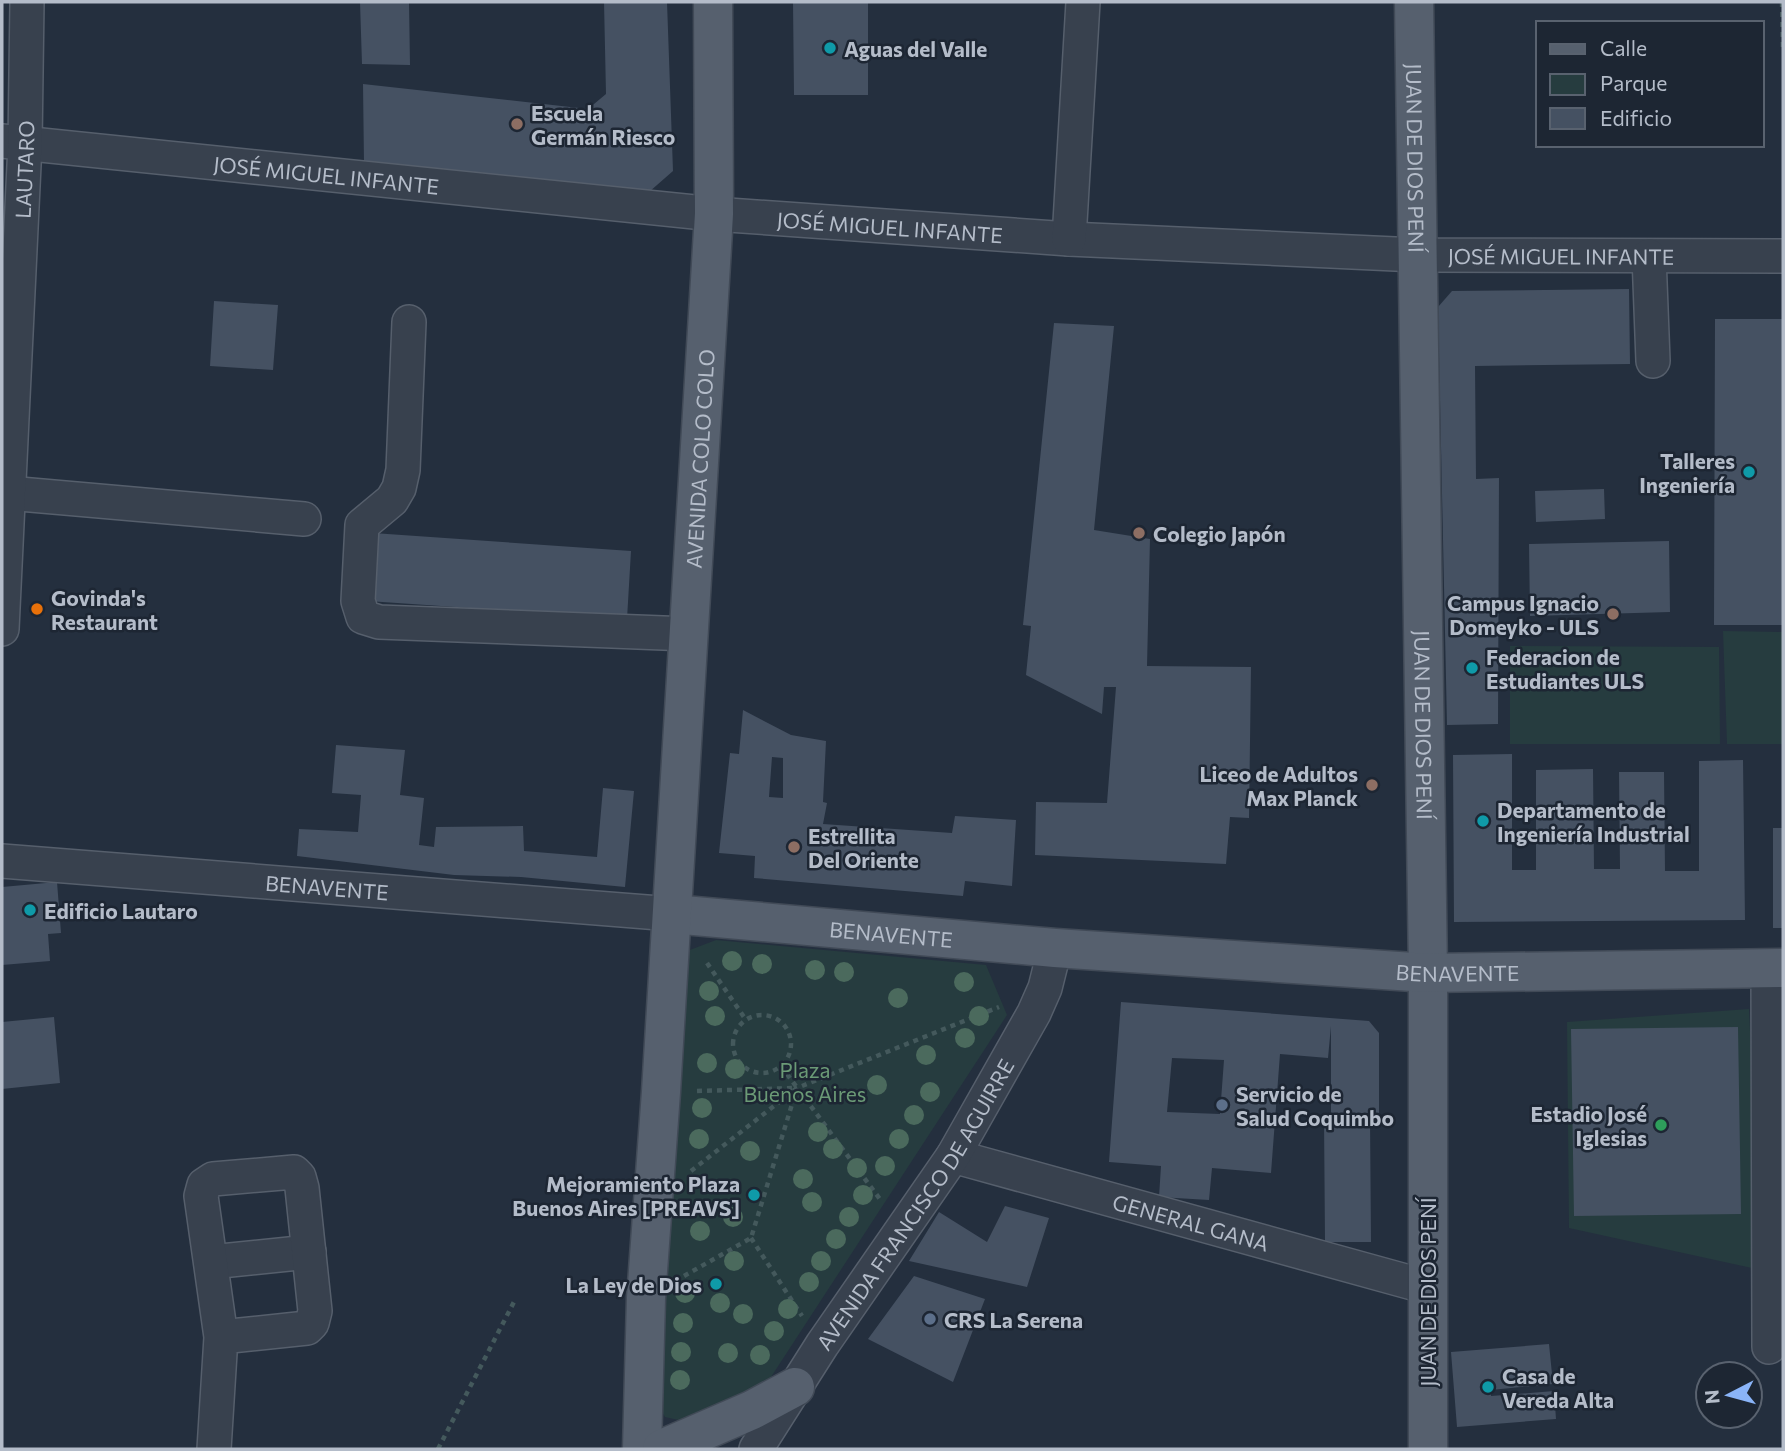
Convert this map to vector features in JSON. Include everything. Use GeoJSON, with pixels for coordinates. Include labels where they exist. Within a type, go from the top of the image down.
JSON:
{"type":"FeatureCollection","features":[{"type":"Feature","properties":{"kind":"main road","name":"AVENIDA COLO COLO"},"geometry":{"type":"LineString","coordinates":[[672,914],[714,214],[713,2]]}},
{"type":"Feature","properties":{"kind":"main road","name":"JUAN DE DIOS PENÍ"},"geometry":{"type":"LineString","coordinates":[[1414,2],[1428,973],[1428,1449]]}},
{"type":"Feature","properties":{"kind":"main road","name":"BENAVENTE"},"geometry":{"type":"LineString","coordinates":[[672,914],[1055,948],[1428,973],[1775,968]]}},
{"type":"Feature","properties":{"kind":"main road"},"geometry":{"type":"LineString","coordinates":[[642,1449],[646,1298],[672,914]]}},
{"type":"Feature","properties":{"kind":"main road"},"geometry":{"type":"LineString","coordinates":[[662,1449],[752,1410],[795,1387]]}},
{"type":"Feature","properties":{"kind":"street","name":"LAUTARO"},"geometry":{"type":"LineString","coordinates":[[2,629],[8,494],[13,143],[27,2]]}},
{"type":"Feature","properties":{"kind":"street"},"geometry":{"type":"LineString","coordinates":[[1069,239],[1083,2]]}},
{"type":"Feature","properties":{"kind":"street","name":"JOSÉ MIGUEL INFANTE"},"geometry":{"type":"LineString","coordinates":[[13,143],[714,214],[1069,239],[1417,255],[1783,256]]}},
{"type":"Feature","properties":{"kind":"street"},"geometry":{"type":"LineString","coordinates":[[1649,256],[1653,361]]}},
{"type":"Feature","properties":{"kind":"street"},"geometry":{"type":"LineString","coordinates":[[409,322],[403,470],[393,500],[362,525],[358,601],[363,617],[379,622],[689,634]]}},
{"type":"Feature","properties":{"kind":"street"},"geometry":{"type":"LineString","coordinates":[[8,494],[304,519]]}},
{"type":"Feature","properties":{"kind":"street","name":"BENAVENTE"},"geometry":{"type":"LineString","coordinates":[[2,861],[672,914]]}},
{"type":"Feature","properties":{"kind":"street","name":"AVENIDA FRANCISCO DE AGUIRRE"},"geometry":{"type":"LineString","coordinates":[[756,1449],[822,1345],[953,1156],[1021,1040],[1045,988],[1055,948]]}},
{"type":"Feature","properties":{"kind":"street"},"geometry":{"type":"LineString","coordinates":[[1769,1347],[1775,968]]}},
{"type":"Feature","properties":{"kind":"street","name":"GENERAL GANA"},"geometry":{"type":"LineString","coordinates":[[953,1156],[1427,1287]]}},
{"type":"Feature","properties":{"kind":"street"},"geometry":{"type":"LineString","coordinates":[[214,1449],[221,1337],[201,1196],[204,1185],[213,1180],[294,1172],[299,1177],[302,1188],[315,1311],[312,1323],[307,1328],[221,1337]]}},
{"type":"Feature","properties":{"kind":"street"},"geometry":{"type":"LineString","coordinates":[[211,1262],[309,1252]]}},
{"type":"Feature","properties":{"kind":"path"},"geometry":{"type":"LineString","coordinates":[[1782,2],[1783,52]]}},
{"type":"Feature","properties":{"kind":"path"},"geometry":{"type":"LineString","coordinates":[[672,914],[746,1020]]}},
{"type":"Feature","properties":{"kind":"path"},"geometry":{"type":"LineString","coordinates":[[653,1201],[797,1088],[1045,988]]}},
{"type":"Feature","properties":{"kind":"path"},"geometry":{"type":"LineString","coordinates":[[755,1016],[774,1017],[788,1031],[790,1050],[781,1066],[773,1071],[754,1072],[739,1062],[733,1044],[734,1035],[746,1020],[755,1016]]}},
{"type":"Feature","properties":{"kind":"path"},"geometry":{"type":"LineString","coordinates":[[781,1066],[902,1228]]}},
{"type":"Feature","properties":{"kind":"path"},"geometry":{"type":"LineString","coordinates":[[661,1092],[797,1088]]}},
{"type":"Feature","properties":{"kind":"path"},"geometry":{"type":"LineString","coordinates":[[646,1298],[751,1238],[797,1088]]}},
{"type":"Feature","properties":{"kind":"path"},"geometry":{"type":"LineString","coordinates":[[751,1238],[822,1345]]}},
{"type":"Feature","properties":{"kind":"path"},"geometry":{"type":"LineString","coordinates":[[438,1449],[516,1298]]}},
{"type":"Feature","properties":{"kind":"green space"},"geometry":{"type":"Polygon","coordinates":[[[1723,631],[1783,632],[1783,744],[1727,744],[1723,631]]]}},
{"type":"Feature","properties":{"kind":"green space"},"geometry":{"type":"Polygon","coordinates":[[[1510,646],[1719,647],[1720,744],[1510,744],[1510,646]]]}},
{"type":"Feature","properties":{"kind":"green space","name":"Plaza Buenos Aires"},"geometry":{"type":"Polygon","coordinates":[[[716,940],[986,965],[1007,1015],[771,1377],[692,1423],[665,1417],[653,1396],[682,953],[716,940]]]}},
{"type":"Feature","properties":{"kind":"green space","name":"Estadio José Iglesias"},"geometry":{"type":"Polygon","coordinates":[[[1749,1009],[1761,1270],[1569,1228],[1567,1022],[1749,1009]]]}},
{"type":"Feature","properties":{"kind":"building"},"geometry":{"type":"Polygon","coordinates":[[[360,2],[409,2],[410,65],[362,64],[360,2]]]}},
{"type":"Feature","properties":{"kind":"building"},"geometry":{"type":"Polygon","coordinates":[[[604,2],[667,2],[673,171],[641,199],[364,164],[363,84],[588,109],[606,94],[604,2]]]}},
{"type":"Feature","properties":{"kind":"building","name":"Aguas del Valle"},"geometry":{"type":"Polygon","coordinates":[[[793,2],[868,2],[868,95],[794,95],[793,2]]]}},
{"type":"Feature","properties":{"kind":"building"},"geometry":{"type":"Polygon","coordinates":[[[1629,289],[1630,364],[1475,366],[1476,479],[1499,478],[1498,724],[1447,725],[1438,307],[1452,291],[1629,289]]]}},
{"type":"Feature","properties":{"kind":"building"},"geometry":{"type":"Polygon","coordinates":[[[214,301],[278,305],[273,370],[210,366],[214,301]]]}},
{"type":"Feature","properties":{"kind":"building","name":"Talleres Ingeniería"},"geometry":{"type":"Polygon","coordinates":[[[1715,319],[1783,319],[1783,625],[1714,625],[1715,319]]]}},
{"type":"Feature","properties":{"kind":"building"},"geometry":{"type":"Polygon","coordinates":[[[1054,323],[1114,326],[1094,530],[1150,539],[1147,666],[1251,667],[1249,818],[1230,817],[1226,864],[1035,855],[1036,802],[1107,803],[1116,687],[1104,687],[1102,714],[1026,675],[1031,626],[1023,625],[1054,323]]]}},
{"type":"Feature","properties":{"kind":"building"},"geometry":{"type":"Polygon","coordinates":[[[1604,489],[1605,519],[1536,522],[1535,491],[1604,489]]]}},
{"type":"Feature","properties":{"kind":"building"},"geometry":{"type":"Polygon","coordinates":[[[373,533],[631,551],[627,619],[368,601],[373,533]]]}},
{"type":"Feature","properties":{"kind":"building"},"geometry":{"type":"Polygon","coordinates":[[[1669,541],[1670,612],[1530,616],[1529,544],[1669,541]]]}},
{"type":"Feature","properties":{"kind":"building"},"geometry":{"type":"Polygon","coordinates":[[[743,710],[791,735],[826,741],[823,802],[827,803],[823,824],[952,833],[955,816],[1016,820],[1012,886],[965,881],[963,896],[754,878],[755,856],[719,853],[730,753],[739,754],[743,710]],[[772,757],[769,797],[783,798],[783,758],[772,757]]]}},
{"type":"Feature","properties":{"kind":"building"},"geometry":{"type":"Polygon","coordinates":[[[336,745],[405,750],[400,795],[424,798],[419,845],[434,847],[436,827],[523,826],[524,851],[597,857],[603,788],[634,791],[625,887],[521,877],[454,875],[297,856],[299,829],[358,832],[361,795],[332,793],[336,745]]]}},
{"type":"Feature","properties":{"kind":"building","name":"Departamento de Ingeniería Industrial"},"geometry":{"type":"Polygon","coordinates":[[[1512,754],[1512,870],[1536,870],[1536,770],[1593,769],[1594,869],[1620,869],[1619,772],[1664,772],[1665,871],[1699,871],[1699,761],[1743,760],[1745,920],[1454,922],[1453,755],[1512,754]]]}},
{"type":"Feature","properties":{"kind":"building"},"geometry":{"type":"Polygon","coordinates":[[[1773,828],[1783,828],[1783,928],[1773,928],[1773,828]]]}},
{"type":"Feature","properties":{"kind":"building","name":"Edificio Lautaro"},"geometry":{"type":"Polygon","coordinates":[[[57,882],[61,933],[48,934],[50,961],[2,965],[2,887],[57,882]]]}},
{"type":"Feature","properties":{"kind":"building"},"geometry":{"type":"Polygon","coordinates":[[[1121,1002],[1369,1021],[1379,1033],[1379,1113],[1331,1113],[1331,1026],[1328,1058],[1280,1054],[1271,1173],[1212,1168],[1209,1200],[1159,1197],[1161,1166],[1109,1162],[1121,1002]],[[1172,1058],[1167,1112],[1220,1114],[1224,1060],[1172,1058]]]}},
{"type":"Feature","properties":{"kind":"building"},"geometry":{"type":"Polygon","coordinates":[[[54,1017],[60,1083],[2,1089],[2,1022],[54,1017]]]}},
{"type":"Feature","properties":{"kind":"building","name":"Estadio José Iglesias"},"geometry":{"type":"Polygon","coordinates":[[[1738,1027],[1741,1214],[1574,1216],[1571,1029],[1738,1027]]]}},
{"type":"Feature","properties":{"kind":"building"},"geometry":{"type":"Polygon","coordinates":[[[1370,1117],[1371,1242],[1325,1242],[1324,1118],[1370,1117]]]}},
{"type":"Feature","properties":{"kind":"building"},"geometry":{"type":"Polygon","coordinates":[[[1005,1206],[1049,1218],[1027,1287],[909,1261],[939,1212],[987,1242],[1005,1206]]]}},
{"type":"Feature","properties":{"kind":"building","name":"CRS La Serena"},"geometry":{"type":"Polygon","coordinates":[[[914,1276],[985,1299],[953,1382],[868,1339],[914,1276]]]}},
{"type":"Feature","properties":{"kind":"building","name":"Casa de Vereda Alta"},"geometry":{"type":"Polygon","coordinates":[[[1549,1344],[1553,1384],[1491,1390],[1491,1396],[1554,1391],[1556,1419],[1457,1427],[1451,1352],[1549,1344]]]}},
{"type":"Feature","properties":{"kind":"place","name":"Aguas del Valle"},"geometry":{"type":"Point","coordinates":[830,48]}},
{"type":"Feature","properties":{"kind":"place","name":"Escuela Germán Riesco"},"geometry":{"type":"Point","coordinates":[517,124]}},
{"type":"Feature","properties":{"kind":"place","name":"Talleres Ingeniería"},"geometry":{"type":"Point","coordinates":[1749,472]}},
{"type":"Feature","properties":{"kind":"place","name":"Colegio Japón"},"geometry":{"type":"Point","coordinates":[1139,533]}},
{"type":"Feature","properties":{"kind":"place","name":"Govinda's Restaurant"},"geometry":{"type":"Point","coordinates":[37,609]}},
{"type":"Feature","properties":{"kind":"place","name":"Campus Ignacio Domeyko - ULS"},"geometry":{"type":"Point","coordinates":[1613,614]}},
{"type":"Feature","properties":{"kind":"place","name":"Federacion de Estudiantes ULS"},"geometry":{"type":"Point","coordinates":[1472,668]}},
{"type":"Feature","properties":{"kind":"place","name":"Liceo de Adultos Max Planck"},"geometry":{"type":"Point","coordinates":[1372,785]}},
{"type":"Feature","properties":{"kind":"place","name":"Departamento de Ingeniería Industrial"},"geometry":{"type":"Point","coordinates":[1483,821]}},
{"type":"Feature","properties":{"kind":"place","name":"Estrellita Del Oriente"},"geometry":{"type":"Point","coordinates":[794,847]}},
{"type":"Feature","properties":{"kind":"place","name":"Edificio Lautaro"},"geometry":{"type":"Point","coordinates":[30,910]}},
{"type":"Feature","properties":{"kind":"place","name":"Servicio de Salud Coquimbo"},"geometry":{"type":"Point","coordinates":[1222,1105]}},
{"type":"Feature","properties":{"kind":"place","name":"Estadio José Iglesias"},"geometry":{"type":"Point","coordinates":[1661,1125]}},
{"type":"Feature","properties":{"kind":"place","name":"Mejoramiento Plaza Buenos Aires [PREAVS]"},"geometry":{"type":"Point","coordinates":[754,1195]}},
{"type":"Feature","properties":{"kind":"place","name":"La Ley de Dios"},"geometry":{"type":"Point","coordinates":[716,1284]}},
{"type":"Feature","properties":{"kind":"place","name":"CRS La Serena"},"geometry":{"type":"Point","coordinates":[930,1319]}},
{"type":"Feature","properties":{"kind":"place","name":"Casa de Vereda Alta"},"geometry":{"type":"Point","coordinates":[1488,1387]}}]}
